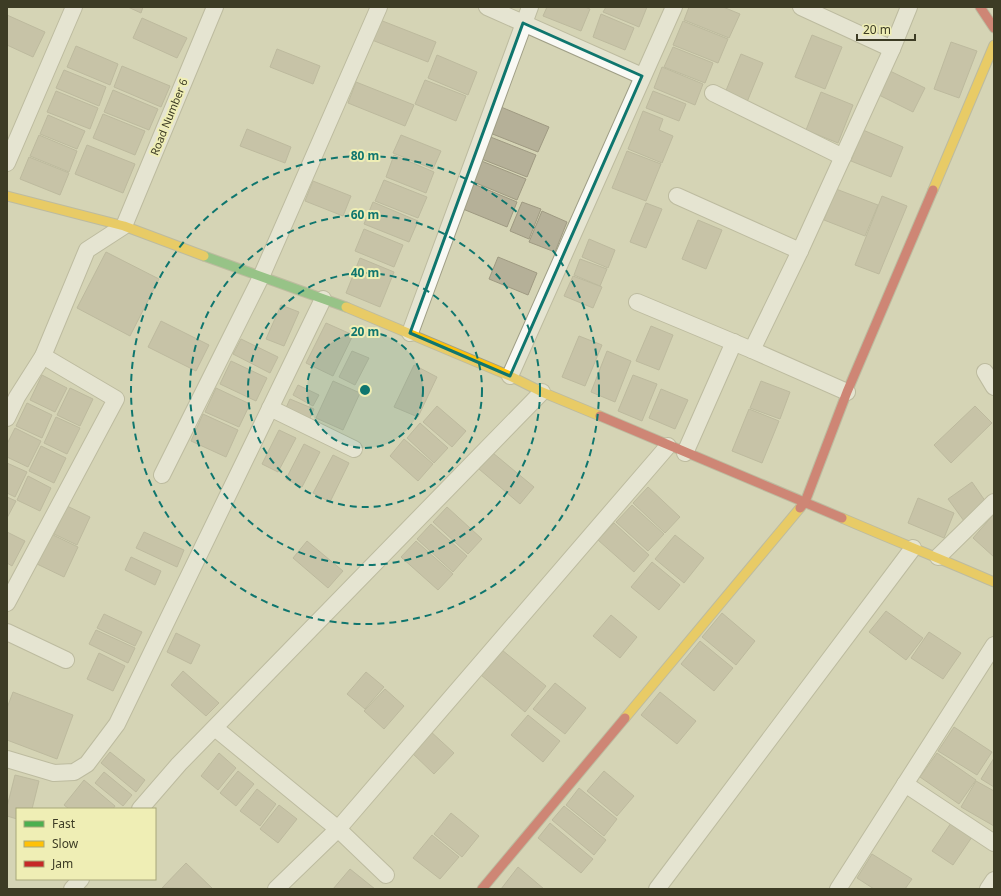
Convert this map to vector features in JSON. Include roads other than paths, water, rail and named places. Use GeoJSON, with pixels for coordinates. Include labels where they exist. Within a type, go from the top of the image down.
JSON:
{"type":"FeatureCollection","features":[{"type":"Feature","properties":{"kind":"street"},"geometry":{"type":"LineString","coordinates":[[7,163],[74,7]]}},
{"type":"Feature","properties":{"kind":"street","name":"Road Number 6"},"geometry":{"type":"LineString","coordinates":[[124,226],[214,7]]}},
{"type":"Feature","properties":{"kind":"street"},"geometry":{"type":"LineString","coordinates":[[162,475],[261,277],[379,7]]}},
{"type":"Feature","properties":{"kind":"street"},"geometry":{"type":"LineString","coordinates":[[487,7],[642,76]]}},
{"type":"Feature","properties":{"kind":"street"},"geometry":{"type":"LineString","coordinates":[[410,333],[530,7]]}},
{"type":"Feature","properties":{"kind":"street"},"geometry":{"type":"LineString","coordinates":[[510,376],[642,76],[674,7]]}},
{"type":"Feature","properties":{"kind":"street"},"geometry":{"type":"LineString","coordinates":[[801,7],[892,49]]}},
{"type":"Feature","properties":{"kind":"street"},"geometry":{"type":"LineString","coordinates":[[752,350],[800,251],[892,49],[909,7]]}},
{"type":"Feature","properties":{"kind":"street"},"geometry":{"type":"LineString","coordinates":[[980,7],[994,28]]}},
{"type":"Feature","properties":{"kind":"street"},"geometry":{"type":"LineString","coordinates":[[482,889],[805,502],[847,392],[994,45]]}},
{"type":"Feature","properties":{"kind":"street"},"geometry":{"type":"LineString","coordinates":[[713,93],[843,157]]}},
{"type":"Feature","properties":{"kind":"street"},"geometry":{"type":"LineString","coordinates":[[7,196],[124,226],[357,312],[510,376],[542,392],[668,446],[938,557],[994,582]]}},
{"type":"Feature","properties":{"kind":"street"},"geometry":{"type":"LineString","coordinates":[[678,196],[800,251]]}},
{"type":"Feature","properties":{"kind":"street"},"geometry":{"type":"LineString","coordinates":[[7,418],[17,397],[43,356],[87,250],[124,226]]}},
{"type":"Feature","properties":{"kind":"street"},"geometry":{"type":"LineString","coordinates":[[7,759],[54,773],[74,772],[87,764],[117,724],[323,299]]}},
{"type":"Feature","properties":{"kind":"street"},"geometry":{"type":"LineString","coordinates":[[637,302],[734,342],[847,392]]}},
{"type":"Feature","properties":{"kind":"street"},"geometry":{"type":"LineString","coordinates":[[685,453],[734,342]]}},
{"type":"Feature","properties":{"kind":"street"},"geometry":{"type":"LineString","coordinates":[[7,603],[116,399],[43,356]]}},
{"type":"Feature","properties":{"kind":"street"},"geometry":{"type":"LineString","coordinates":[[985,372],[994,387]]}},
{"type":"Feature","properties":{"kind":"street"},"geometry":{"type":"LineString","coordinates":[[141,808],[179,764],[542,392]]}},
{"type":"Feature","properties":{"kind":"street"},"geometry":{"type":"LineString","coordinates":[[270,408],[354,449]]}},
{"type":"Feature","properties":{"kind":"street"},"geometry":{"type":"LineString","coordinates":[[276,889],[338,829],[668,446]]}},
{"type":"Feature","properties":{"kind":"street"},"geometry":{"type":"LineString","coordinates":[[938,557],[994,502]]}},
{"type":"Feature","properties":{"kind":"street"},"geometry":{"type":"LineString","coordinates":[[657,889],[913,548]]}},
{"type":"Feature","properties":{"kind":"street"},"geometry":{"type":"LineString","coordinates":[[7,632],[66,660]]}},
{"type":"Feature","properties":{"kind":"street"},"geometry":{"type":"LineString","coordinates":[[838,889],[994,645]]}},
{"type":"Feature","properties":{"kind":"street"},"geometry":{"type":"LineString","coordinates":[[215,728],[338,829],[386,875]]}},
{"type":"Feature","properties":{"kind":"street"},"geometry":{"type":"LineString","coordinates":[[905,784],[994,843]]}},
{"type":"Feature","properties":{"kind":"street"},"geometry":{"type":"LineString","coordinates":[[72,889],[80,880]]}},
{"type":"Feature","properties":{"kind":"street"},"geometry":{"type":"LineString","coordinates":[[988,889],[994,880]]}}]}
